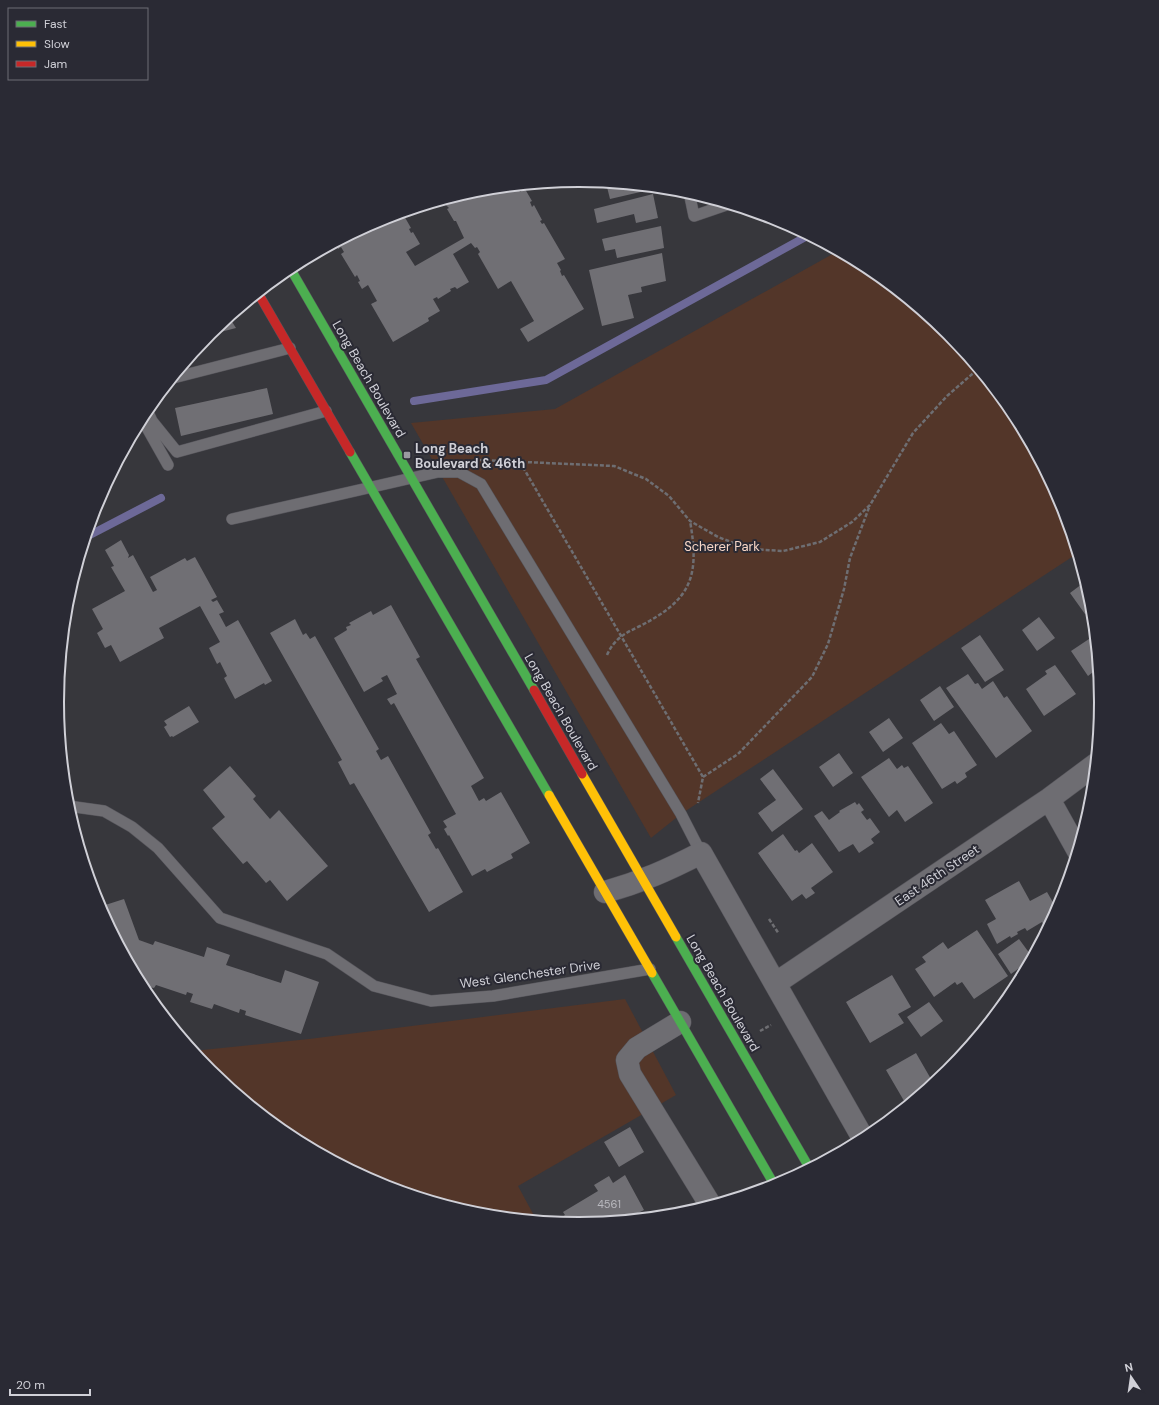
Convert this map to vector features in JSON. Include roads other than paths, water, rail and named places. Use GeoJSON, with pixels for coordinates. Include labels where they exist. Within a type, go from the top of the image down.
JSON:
{"type":"FeatureCollection","features":[{"type":"Feature","properties":{"kind":"main road","name":"Long Beach Boulevard"},"geometry":{"type":"LineString","coordinates":[[293,274],[808,1165]]}},
{"type":"Feature","properties":{"kind":"main road"},"geometry":{"type":"LineString","coordinates":[[261,298],[773,1181]]}},
{"type":"Feature","properties":{"kind":"street","name":"East 46th Street"},"geometry":{"type":"LineString","coordinates":[[776,983],[1049,800],[1091,768]]}},
{"type":"Feature","properties":{"kind":"street"},"geometry":{"type":"LineString","coordinates":[[1049,800],[1075,845]]}},
{"type":"Feature","properties":{"kind":"street"},"geometry":{"type":"LineString","coordinates":[[605,892],[643,881],[666,872],[701,853],[861,1134]]}},
{"type":"Feature","properties":{"kind":"street"},"geometry":{"type":"LineString","coordinates":[[680,1022],[637,1048],[627,1060],[630,1074],[708,1201]]}},
{"type":"Feature","properties":{"kind":"lane"},"geometry":{"type":"LineString","coordinates":[[691,200],[694,216],[720,207]]}},
{"type":"Feature","properties":{"kind":"lane"},"geometry":{"type":"LineString","coordinates":[[181,376],[290,348]]}},
{"type":"Feature","properties":{"kind":"lane"},"geometry":{"type":"LineString","coordinates":[[150,417],[177,452],[326,411]]}},
{"type":"Feature","properties":{"kind":"lane"},"geometry":{"type":"LineString","coordinates":[[145,425],[168,465]]}},
{"type":"Feature","properties":{"kind":"lane"},"geometry":{"type":"LineString","coordinates":[[232,520],[438,472],[459,472],[481,484],[681,814],[701,853]]}},
{"type":"Feature","properties":{"kind":"lane","name":"West Glenchester Drive"},"geometry":{"type":"LineString","coordinates":[[75,807],[104,811],[132,827],[158,848],[220,918],[327,954],[374,986],[430,1001],[493,996],[650,969]]}},
{"type":"Feature","properties":{"kind":"waterway"},"geometry":{"type":"LineString","coordinates":[[414,401],[546,380],[803,238]]}},
{"type":"Feature","properties":{"kind":"waterway"},"geometry":{"type":"LineString","coordinates":[[92,534],[161,498]]}},
{"type":"Feature","properties":{"kind":"place","name":"Long Beach Boulevard & 46th"},"geometry":{"type":"Point","coordinates":[407,455]}},
{"type":"Feature","properties":{"kind":"park label","name":"Scherer Park"},"geometry":{"type":"Point","coordinates":[722,546]}}]}
